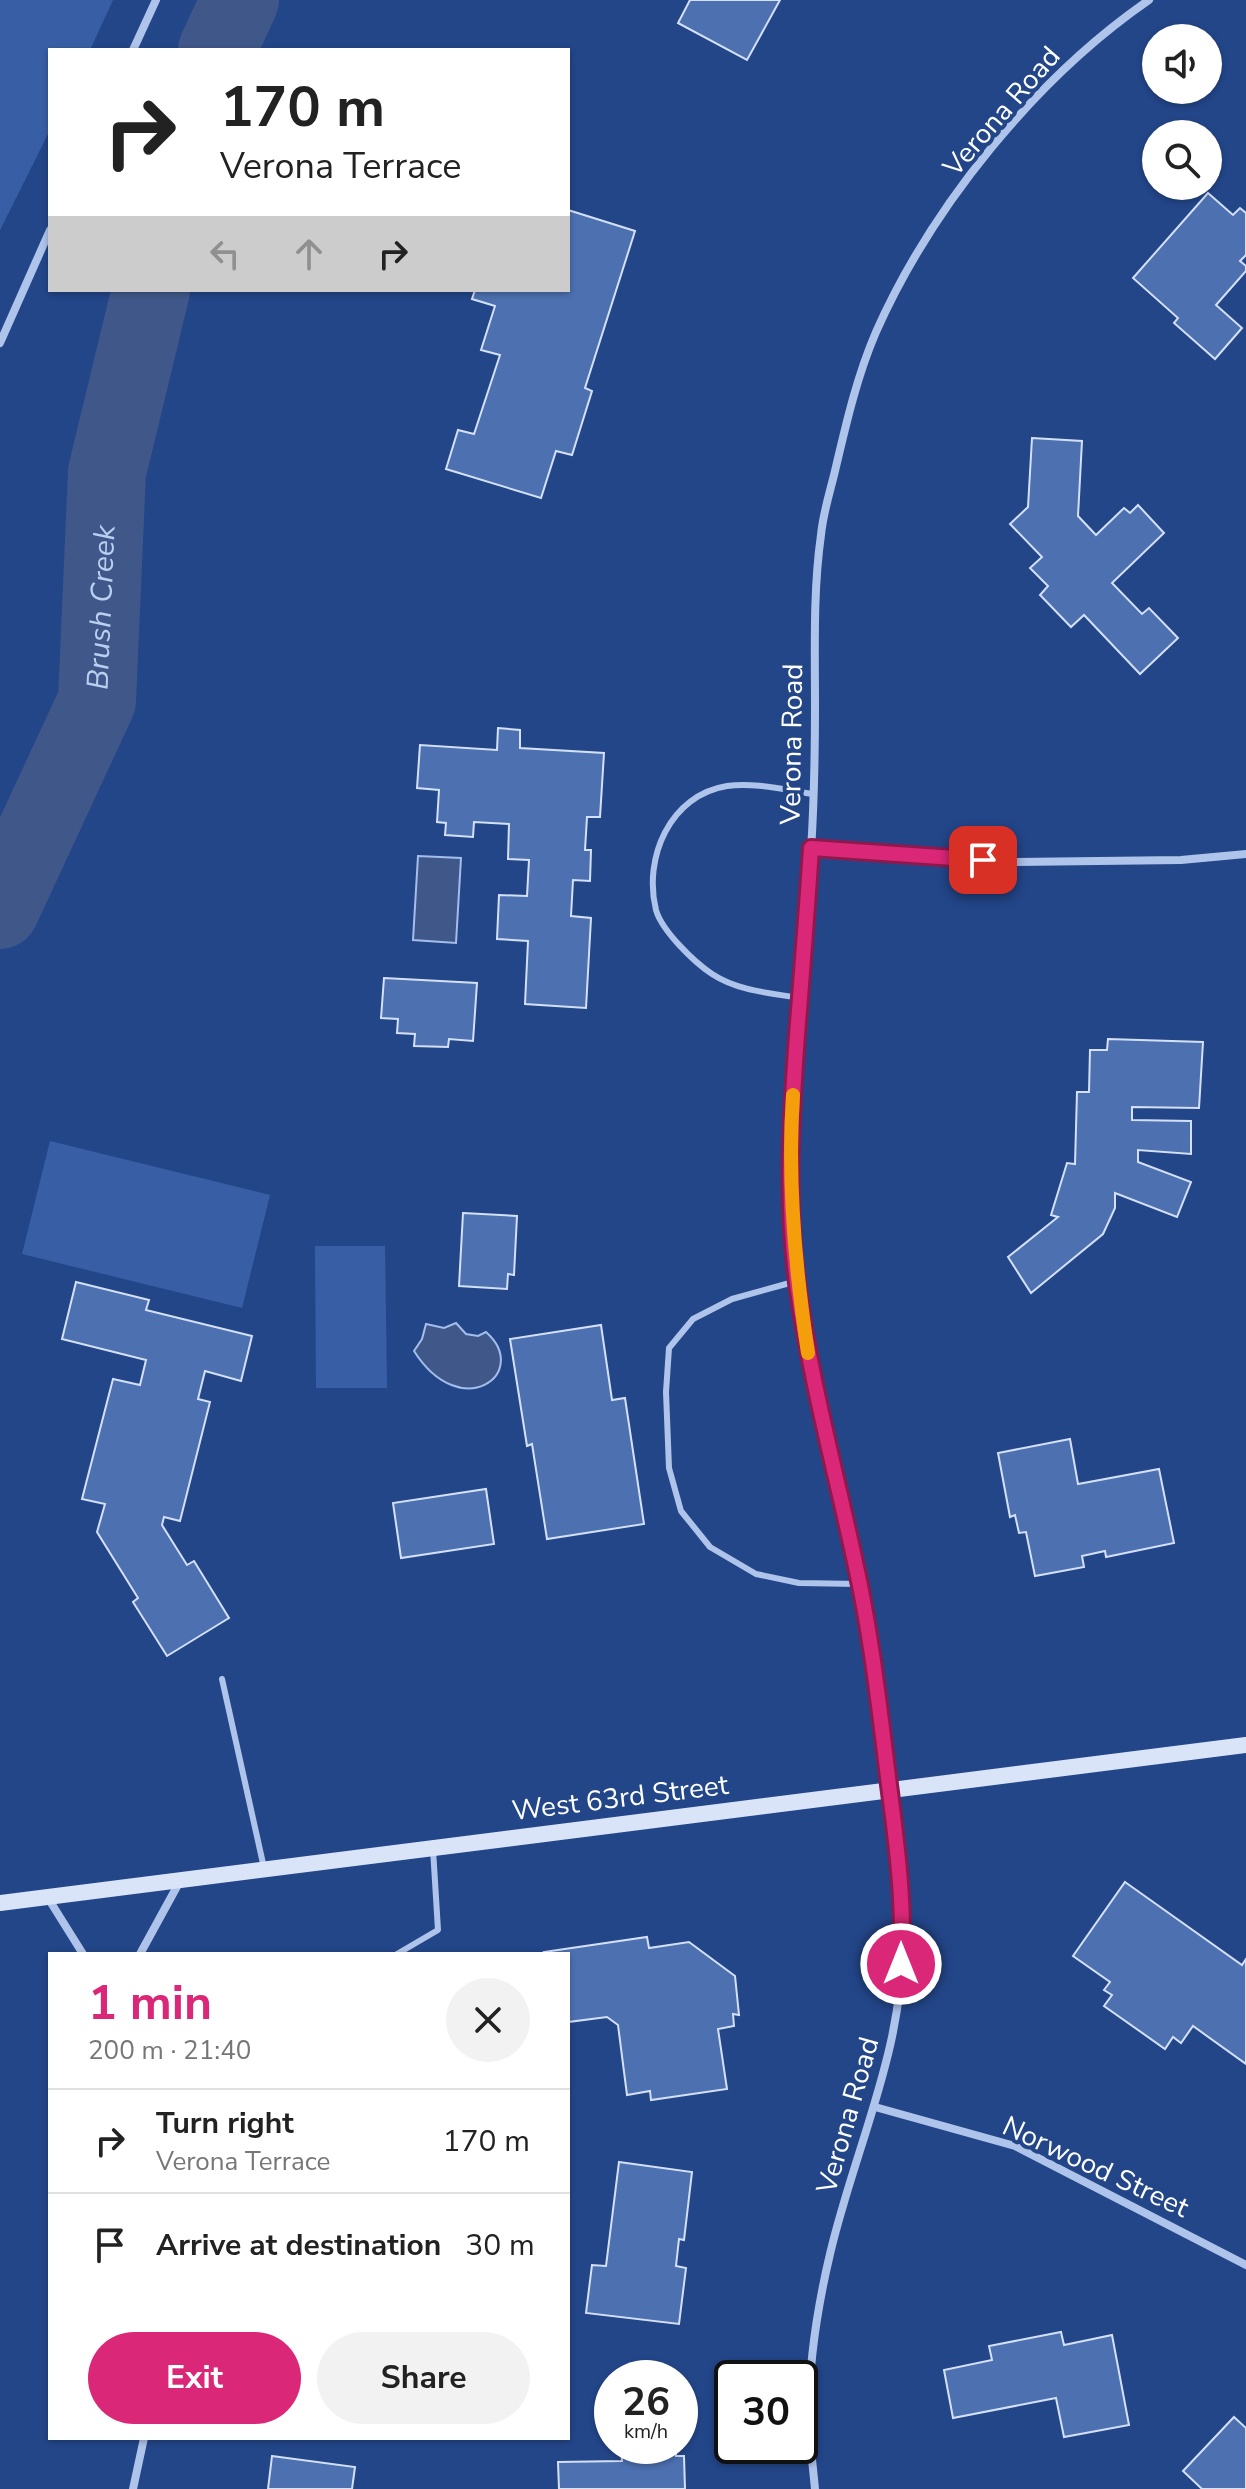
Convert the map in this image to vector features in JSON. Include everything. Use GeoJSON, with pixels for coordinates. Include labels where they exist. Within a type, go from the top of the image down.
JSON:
{"type":"FeatureCollection","features":[{"type":"Feature","properties":{"kind":"main road","name":"West 63rd Street"},"geometry":{"type":"LineString","coordinates":[[0,1903],[1246,1745]]}},
{"type":"Feature","properties":{"kind":"street"},"geometry":{"type":"LineString","coordinates":[[134,48],[156,0]]}},
{"type":"Feature","properties":{"kind":"street","name":"Verona Road"},"geometry":{"type":"LineString","coordinates":[[815,2489],[809,2420],[814,2337],[831,2249],[875,2107],[899,2011],[903,1941],[897,1847],[872,1645],[809,1360],[797,1281],[792,1115],[811,848],[814,640],[821,533],[849,408],[876,333],[930,232],[991,147],[1074,59],[1149,0]]}},
{"type":"Feature","properties":{"kind":"street"},"geometry":{"type":"LineString","coordinates":[[0,343],[48,235]]}},
{"type":"Feature","properties":{"kind":"street"},"geometry":{"type":"LineString","coordinates":[[811,848],[1011,862],[1181,860],[1246,854]]}},
{"type":"Feature","properties":{"kind":"street"},"geometry":{"type":"LineString","coordinates":[[141,1952],[180,1879]]}},
{"type":"Feature","properties":{"kind":"street"},"geometry":{"type":"LineString","coordinates":[[48,1898],[82,1952]]}},
{"type":"Feature","properties":{"kind":"street","name":"Norwood Street"},"geometry":{"type":"LineString","coordinates":[[875,2107],[1015,2146],[1246,2265]]}},
{"type":"Feature","properties":{"kind":"street"},"geometry":{"type":"LineString","coordinates":[[133,2489],[144,2440]]}},
{"type":"Feature","properties":{"kind":"lane"},"geometry":{"type":"LineString","coordinates":[[800,998],[741,988],[712,974],[678,945],[657,912],[652,879],[657,846],[677,814],[699,796],[725,787],[753,785],[813,794]]}},
{"type":"Feature","properties":{"kind":"lane"},"geometry":{"type":"LineString","coordinates":[[797,1281],[732,1299],[693,1319],[669,1348],[666,1392],[669,1468],[681,1511],[710,1547],[756,1574],[799,1583],[859,1584]]}},
{"type":"Feature","properties":{"kind":"lane"},"geometry":{"type":"LineString","coordinates":[[222,1679],[264,1868]]}},
{"type":"Feature","properties":{"kind":"lane"},"geometry":{"type":"LineString","coordinates":[[400,1952],[438,1930],[432,1847]]}},
{"type":"Feature","properties":{"kind":"shaded area"},"geometry":{"type":"Polygon","coordinates":[[[0,0],[113,0],[91,48],[48,48],[48,134],[0,230],[0,0]]]}},
{"type":"Feature","properties":{"kind":"shaded area"},"geometry":{"type":"Polygon","coordinates":[[[418,856],[461,858],[456,943],[413,940],[418,856]]]}},
{"type":"Feature","properties":{"kind":"shaded area"},"geometry":{"type":"Polygon","coordinates":[[[50,1141],[270,1195],[242,1308],[22,1254],[50,1141]]]}},
{"type":"Feature","properties":{"kind":"shaded area"},"geometry":{"type":"Polygon","coordinates":[[[315,1246],[385,1246],[387,1388],[316,1388],[315,1246]]]}},
{"type":"Feature","properties":{"kind":"shaded area"},"geometry":{"type":"Polygon","coordinates":[[[456,1323],[466,1334],[478,1336],[486,1332],[498,1348],[501,1363],[496,1376],[485,1385],[470,1388],[452,1385],[432,1373],[414,1351],[422,1339],[426,1324],[444,1328],[456,1323]]]}},
{"type":"Feature","properties":{"kind":"building"},"geometry":{"type":"Polygon","coordinates":[[[690,0],[780,0],[747,60],[678,23],[690,0]]]}},
{"type":"Feature","properties":{"kind":"building"},"geometry":{"type":"Polygon","coordinates":[[[1202,200],[1216,200],[1233,215],[1240,208],[1246,213],[1246,255],[1240,261],[1246,266],[1246,271],[1216,305],[1242,328],[1215,359],[1174,323],[1178,318],[1133,278],[1202,200]]]}},
{"type":"Feature","properties":{"kind":"building"},"geometry":{"type":"Polygon","coordinates":[[[570,211],[635,231],[585,388],[592,391],[572,455],[556,451],[541,498],[446,469],[458,430],[474,434],[500,355],[481,350],[495,306],[472,299],[474,292],[570,292],[570,211]]]}},
{"type":"Feature","properties":{"kind":"building"},"geometry":{"type":"Polygon","coordinates":[[[1032,438],[1082,441],[1078,516],[1096,535],[1124,508],[1130,513],[1138,505],[1164,533],[1112,583],[1142,614],[1149,608],[1178,638],[1140,674],[1084,615],[1071,627],[1040,595],[1048,586],[1030,568],[1042,557],[1010,524],[1028,507],[1032,438]]]}},
{"type":"Feature","properties":{"kind":"building"},"geometry":{"type":"Polygon","coordinates":[[[498,728],[520,730],[520,748],[604,753],[600,817],[587,817],[585,850],[591,850],[590,881],[573,880],[571,916],[591,918],[586,1008],[525,1004],[528,941],[497,939],[499,895],[527,896],[529,860],[508,859],[509,824],[474,822],[473,837],[445,835],[446,823],[437,822],[439,790],[417,788],[420,745],[497,750],[498,728]]]}},
{"type":"Feature","properties":{"kind":"building"},"geometry":{"type":"Polygon","coordinates":[[[384,978],[477,983],[473,1041],[449,1039],[448,1047],[414,1046],[415,1034],[397,1033],[398,1019],[381,1018],[384,978]]]}},
{"type":"Feature","properties":{"kind":"building"},"geometry":{"type":"Polygon","coordinates":[[[1108,1039],[1203,1042],[1199,1108],[1132,1107],[1132,1120],[1191,1121],[1191,1154],[1138,1150],[1138,1162],[1191,1182],[1177,1217],[1115,1193],[1115,1208],[1103,1234],[1031,1293],[1008,1257],[1058,1217],[1051,1215],[1067,1163],[1075,1164],[1077,1092],[1089,1092],[1090,1050],[1107,1050],[1108,1039]]]}},
{"type":"Feature","properties":{"kind":"building"},"geometry":{"type":"Polygon","coordinates":[[[463,1213],[517,1216],[514,1275],[508,1274],[507,1289],[459,1286],[463,1213]]]}},
{"type":"Feature","properties":{"kind":"building"},"geometry":{"type":"Polygon","coordinates":[[[76,1282],[149,1300],[146,1310],[252,1336],[241,1381],[205,1371],[198,1399],[210,1402],[180,1521],[164,1517],[162,1525],[187,1565],[194,1561],[229,1618],[167,1656],[133,1602],[138,1598],[97,1532],[105,1504],[82,1499],[113,1379],[140,1385],[146,1360],[62,1339],[76,1282]]]}},
{"type":"Feature","properties":{"kind":"building"},"geometry":{"type":"Polygon","coordinates":[[[601,1325],[612,1400],[625,1398],[644,1524],[547,1539],[532,1444],[527,1446],[510,1339],[601,1325]]]}},
{"type":"Feature","properties":{"kind":"building"},"geometry":{"type":"Polygon","coordinates":[[[1070,1439],[1078,1484],[1159,1469],[1174,1543],[1106,1557],[1105,1551],[1082,1556],[1084,1567],[1035,1576],[1026,1532],[1019,1533],[1015,1515],[1010,1517],[998,1453],[1070,1439]]]}},
{"type":"Feature","properties":{"kind":"building"},"geometry":{"type":"Polygon","coordinates":[[[486,1489],[494,1544],[401,1558],[393,1503],[486,1489]]]}},
{"type":"Feature","properties":{"kind":"building"},"geometry":{"type":"Polygon","coordinates":[[[1125,1882],[1242,1965],[1246,1959],[1246,2064],[1193,2026],[1181,2043],[1173,2037],[1165,2049],[1104,2006],[1112,1995],[1104,1990],[1110,1982],[1073,1956],[1125,1882]]]}},
{"type":"Feature","properties":{"kind":"building"},"geometry":{"type":"Polygon","coordinates":[[[647,1937],[649,1948],[689,1942],[735,1976],[739,2015],[733,2014],[734,2026],[718,2029],[727,2089],[651,2100],[650,2091],[627,2095],[618,2025],[607,2017],[570,2022],[570,1952],[544,1952],[647,1937]]]}},
{"type":"Feature","properties":{"kind":"building"},"geometry":{"type":"Polygon","coordinates":[[[619,2162],[692,2172],[684,2240],[679,2239],[676,2266],[686,2268],[679,2324],[586,2313],[592,2265],[606,2266],[619,2162]]]}},
{"type":"Feature","properties":{"kind":"building"},"geometry":{"type":"Polygon","coordinates":[[[1061,2332],[1064,2345],[1112,2335],[1129,2425],[1064,2437],[1056,2398],[953,2418],[944,2370],[992,2360],[989,2346],[1061,2332]]]}},
{"type":"Feature","properties":{"kind":"building"},"geometry":{"type":"Polygon","coordinates":[[[1234,2417],[1246,2428],[1246,2489],[1202,2489],[1183,2471],[1234,2417]]]}},
{"type":"Feature","properties":{"kind":"building"},"geometry":{"type":"Polygon","coordinates":[[[272,2456],[355,2467],[352,2489],[268,2489],[272,2456]]]}},
{"type":"Feature","properties":{"kind":"building"},"geometry":{"type":"Polygon","coordinates":[[[558,2462],[684,2464],[685,2489],[559,2489],[558,2462]]]}},
{"type":"Feature","properties":{"kind":"waterway","name":"Brush Creek"},"geometry":{"type":"LineString","coordinates":[[218,48],[240,0]]}},
{"type":"Feature","properties":{"kind":"waterway","name":"Brush Creek"},"geometry":{"type":"LineString","coordinates":[[0,910],[97,701],[107,472],[151,292]]}},
{"type":"Feature","properties":{"kind":"slow traffic"},"geometry":{"type":"LineString","coordinates":[[793,1095],[793,1223],[797,1281],[808,1353]]}},
{"type":"Feature","properties":{"kind":"route"},"geometry":{"type":"LineString","coordinates":[[901,1964],[903,1941],[897,1847],[872,1645],[809,1360],[797,1281],[792,1115],[804,938],[811,848],[983,860]]}}]}
